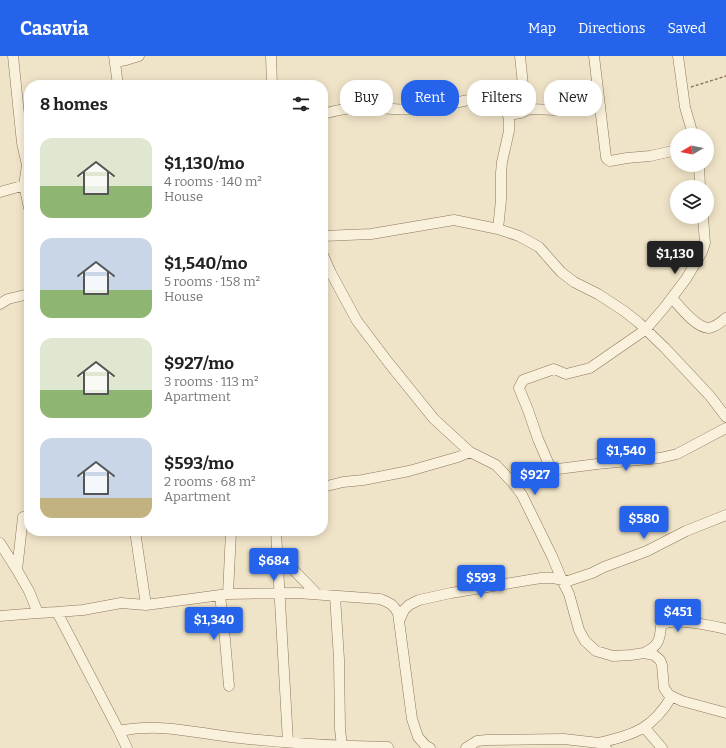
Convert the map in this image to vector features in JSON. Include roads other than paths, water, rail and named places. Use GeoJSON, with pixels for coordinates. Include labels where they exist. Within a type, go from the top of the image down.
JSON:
{"type":"FeatureCollection","features":[{"type":"Feature","properties":{"kind":"street"},"geometry":{"type":"LineString","coordinates":[[14,56],[24,152]]}},
{"type":"Feature","properties":{"kind":"street"},"geometry":{"type":"LineString","coordinates":[[117,80],[115,59],[126,60],[139,56]]}},
{"type":"Feature","properties":{"kind":"street"},"geometry":{"type":"LineString","coordinates":[[272,56],[272,80]]}},
{"type":"Feature","properties":{"kind":"street"},"geometry":{"type":"LineString","coordinates":[[520,56],[522,80]]}},
{"type":"Feature","properties":{"kind":"street"},"geometry":{"type":"LineString","coordinates":[[594,56],[597,80]]}},
{"type":"Feature","properties":{"kind":"street"},"geometry":{"type":"LineString","coordinates":[[678,56],[684,107],[691,128]]}},
{"type":"Feature","properties":{"kind":"street"},"geometry":{"type":"LineString","coordinates":[[328,113],[355,108],[421,109],[467,100]]}},
{"type":"Feature","properties":{"kind":"street"},"geometry":{"type":"LineString","coordinates":[[498,229],[502,162],[509,131],[508,116]]}},
{"type":"Feature","properties":{"kind":"street"},"geometry":{"type":"LineString","coordinates":[[601,116],[606,157],[610,161],[650,156],[670,152]]}},
{"type":"Feature","properties":{"kind":"street"},"geometry":{"type":"LineString","coordinates":[[0,192],[24,185]]}},
{"type":"Feature","properties":{"kind":"street"},"geometry":{"type":"LineString","coordinates":[[328,236],[371,234],[454,220],[498,229],[519,236],[538,247],[561,272],[574,282],[598,294],[638,322],[665,348],[710,396],[726,417]]}},
{"type":"Feature","properties":{"kind":"street"},"geometry":{"type":"LineString","coordinates":[[550,467],[519,388],[523,380],[554,369],[566,374],[590,368],[645,330],[686,279],[702,252],[705,243],[704,224]]}},
{"type":"Feature","properties":{"kind":"street"},"geometry":{"type":"LineString","coordinates":[[328,266],[357,321],[434,419],[470,452],[496,465],[513,483],[522,496],[532,514],[569,594],[579,630],[585,641],[596,651],[613,656],[631,655],[644,653],[658,643],[660,637],[660,626],[664,623],[690,622],[726,629]]}},
{"type":"Feature","properties":{"kind":"street"},"geometry":{"type":"LineString","coordinates":[[0,304],[8,299],[24,295]]}},
{"type":"Feature","properties":{"kind":"street"},"geometry":{"type":"LineString","coordinates":[[672,298],[695,322],[703,326],[709,328],[717,325],[726,318]]}},
{"type":"Feature","properties":{"kind":"street"},"geometry":{"type":"LineString","coordinates":[[513,483],[550,467],[558,469],[660,458],[677,454],[726,428]]}},
{"type":"Feature","properties":{"kind":"street"},"geometry":{"type":"LineString","coordinates":[[328,486],[409,471],[436,464],[470,452]]}},
{"type":"Feature","properties":{"kind":"street"},"geometry":{"type":"LineString","coordinates":[[400,619],[409,605],[419,600],[524,580],[553,578],[568,581],[647,551],[686,531],[726,515]]}},
{"type":"Feature","properties":{"kind":"street"},"geometry":{"type":"LineString","coordinates":[[17,570],[23,517]]}},
{"type":"Feature","properties":{"kind":"street"},"geometry":{"type":"LineString","coordinates":[[135,536],[146,605]]}},
{"type":"Feature","properties":{"kind":"street"},"geometry":{"type":"LineString","coordinates":[[229,686],[225,640],[224,594],[230,536]]}},
{"type":"Feature","properties":{"kind":"street"},"geometry":{"type":"LineString","coordinates":[[276,536],[288,742]]}},
{"type":"Feature","properties":{"kind":"street"},"geometry":{"type":"LineString","coordinates":[[0,543],[29,591],[38,613]]}},
{"type":"Feature","properties":{"kind":"street"},"geometry":{"type":"LineString","coordinates":[[277,553],[317,594]]}},
{"type":"Feature","properties":{"kind":"street"},"geometry":{"type":"LineString","coordinates":[[0,616],[84,610],[121,604],[146,605],[224,594],[317,594],[380,599],[390,602],[396,609],[400,619],[412,719],[418,737],[426,746],[430,748]]}},
{"type":"Feature","properties":{"kind":"street"},"geometry":{"type":"LineString","coordinates":[[335,596],[339,659],[340,730],[342,746]]}},
{"type":"Feature","properties":{"kind":"street"},"geometry":{"type":"LineString","coordinates":[[57,612],[119,731],[126,748]]}},
{"type":"Feature","properties":{"kind":"street"},"geometry":{"type":"LineString","coordinates":[[644,653],[654,655],[660,660],[662,665],[664,688],[672,696],[682,701],[726,713]]}},
{"type":"Feature","properties":{"kind":"street"},"geometry":{"type":"LineString","coordinates":[[466,748],[477,741],[564,738],[603,745],[636,732],[655,720],[672,696]]}},
{"type":"Feature","properties":{"kind":"street"},"geometry":{"type":"LineString","coordinates":[[119,731],[157,727],[230,737],[342,746],[388,747]]}},
{"type":"Feature","properties":{"kind":"street"},"geometry":{"type":"LineString","coordinates":[[644,727],[662,748]]}}]}
